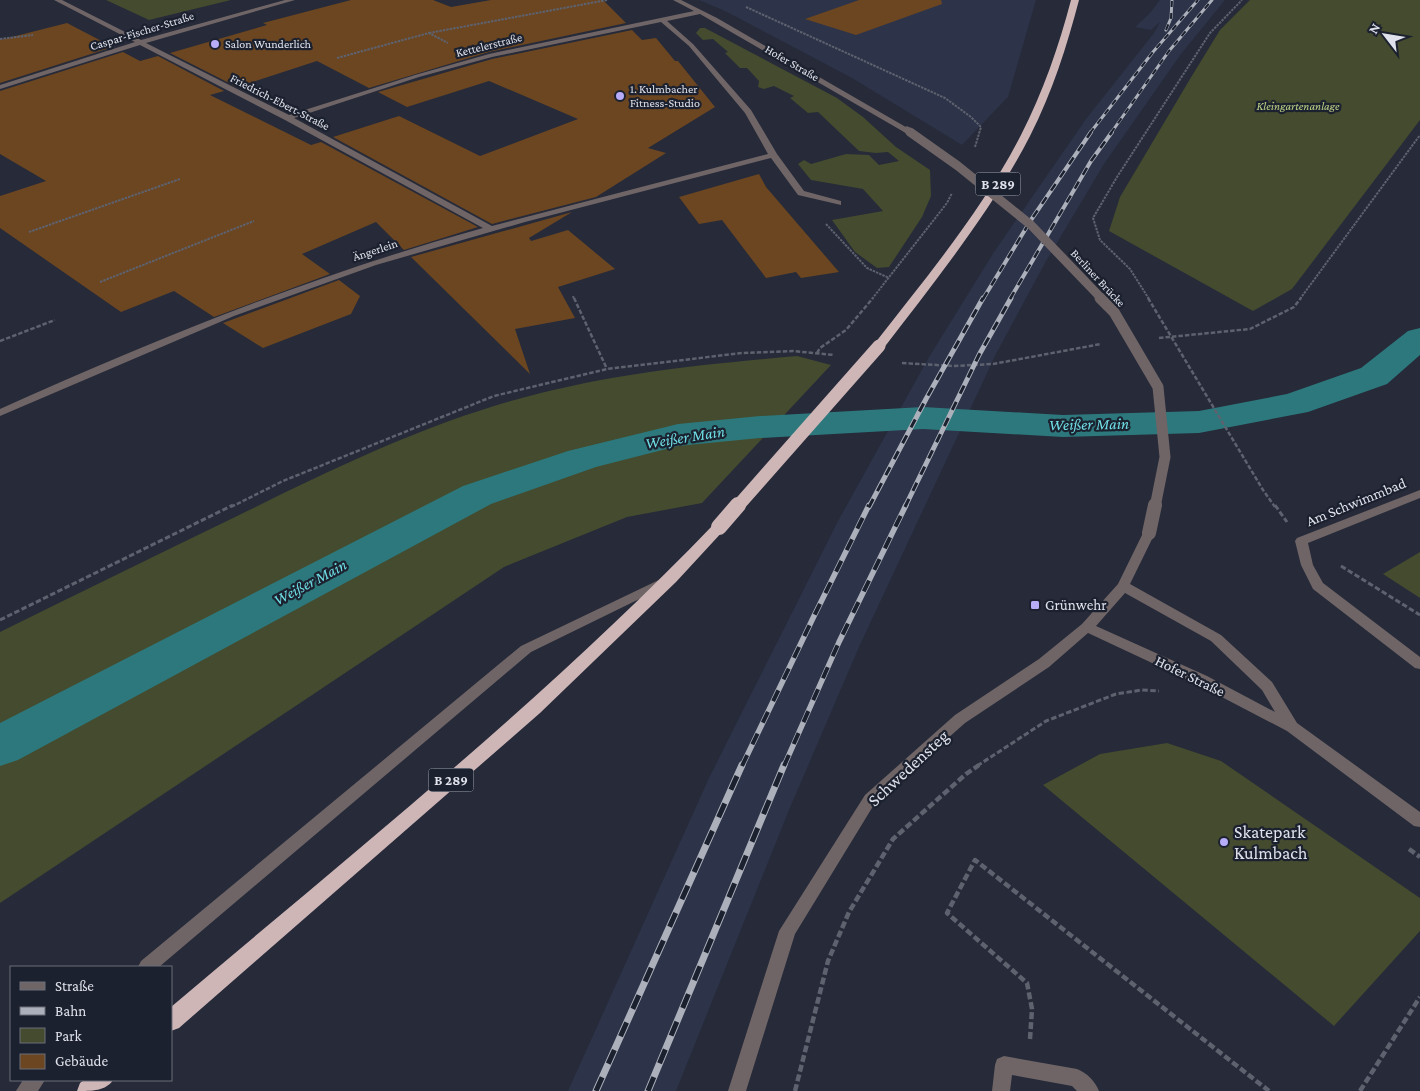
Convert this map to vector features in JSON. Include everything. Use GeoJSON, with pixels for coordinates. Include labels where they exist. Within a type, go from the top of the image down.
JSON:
{"type":"FeatureCollection","features":[{"type":"Feature","properties":{"kind":"highway","name":"B 289"},"geometry":{"type":"LineString","coordinates":[[172,1020],[534,708],[671,578],[719,527],[879,346],[940,267],[999,182],[1026,135],[1063,47],[1074,0]]}},
{"type":"Feature","properties":{"kind":"highway"},"geometry":{"type":"LineString","coordinates":[[88,1091],[101,1081]]}},
{"type":"Feature","properties":{"kind":"street","name":"Friedrich-Ebert-Straße"},"geometry":{"type":"LineString","coordinates":[[57,0],[288,118],[490,228]]}},
{"type":"Feature","properties":{"kind":"street","name":"Caspar-Fischer-Straße"},"geometry":{"type":"LineString","coordinates":[[0,87],[139,42],[292,0]]}},
{"type":"Feature","properties":{"kind":"street","name":"Hofer Straße"},"geometry":{"type":"LineString","coordinates":[[676,0],[907,130]]}},
{"type":"Feature","properties":{"kind":"street","name":"Kettelerstraße"},"geometry":{"type":"LineString","coordinates":[[288,118],[417,76],[477,59],[570,37],[700,12]]}},
{"type":"Feature","properties":{"kind":"street"},"geometry":{"type":"LineString","coordinates":[[663,20],[691,45],[748,112],[773,155],[801,193],[838,203]]}},
{"type":"Feature","properties":{"kind":"street","name":"Berliner Brücke"},"geometry":{"type":"LineString","coordinates":[[907,130],[958,166],[1031,225],[1114,312],[1158,387],[1165,457],[1148,533]]}},
{"type":"Feature","properties":{"kind":"street","name":"Ängerlein"},"geometry":{"type":"LineString","coordinates":[[0,412],[144,348],[371,264],[490,228],[773,155]]}},
{"type":"Feature","properties":{"kind":"street","name":"Am Schwimmbad"},"geometry":{"type":"LineString","coordinates":[[1420,494],[1302,541],[1307,565],[1318,586],[1420,664]]}},
{"type":"Feature","properties":{"kind":"street","name":"Schwedensteg"},"geometry":{"type":"LineString","coordinates":[[737,1091],[787,931],[870,799],[960,720],[1044,663],[1087,627],[1123,586],[1148,533]]}},
{"type":"Feature","properties":{"kind":"street"},"geometry":{"type":"LineString","coordinates":[[148,966],[526,650],[671,578]]}},
{"type":"Feature","properties":{"kind":"street","name":"Hofer Straße"},"geometry":{"type":"LineString","coordinates":[[1123,586],[1216,638],[1267,686],[1292,727]]}},
{"type":"Feature","properties":{"kind":"street","name":"Hofer Straße"},"geometry":{"type":"LineString","coordinates":[[1087,627],[1202,680],[1292,727],[1420,821]]}},
{"type":"Feature","properties":{"kind":"street"},"geometry":{"type":"LineString","coordinates":[[1001,1091],[1004,1065],[1076,1078],[1090,1091]]}},
{"type":"Feature","properties":{"kind":"street"},"geometry":{"type":"LineString","coordinates":[[25,1091],[35,1081]]}},
{"type":"Feature","properties":{"kind":"path"},"geometry":{"type":"LineString","coordinates":[[337,58],[430,33],[608,0]]}},
{"type":"Feature","properties":{"kind":"path"},"geometry":{"type":"LineString","coordinates":[[1242,0],[1210,33],[1117,177],[1094,218],[1100,240],[1130,270],[1172,336],[1263,490],[1302,541],[1420,615]]}},
{"type":"Feature","properties":{"kind":"path"},"geometry":{"type":"LineString","coordinates":[[430,33],[477,59]]}},
{"type":"Feature","properties":{"kind":"path"},"geometry":{"type":"LineString","coordinates":[[0,38],[32,35]]}},
{"type":"Feature","properties":{"kind":"path"},"geometry":{"type":"LineString","coordinates":[[1153,338],[1250,329],[1294,307],[1420,135]]}},
{"type":"Feature","properties":{"kind":"path"},"geometry":{"type":"LineString","coordinates":[[28,232],[180,179]]}},
{"type":"Feature","properties":{"kind":"path"},"geometry":{"type":"LineString","coordinates":[[817,353],[820,348],[846,330],[889,278],[867,268],[823,221],[838,203]]}},
{"type":"Feature","properties":{"kind":"path"},"geometry":{"type":"LineString","coordinates":[[100,282],[254,220]]}},
{"type":"Feature","properties":{"kind":"path"},"geometry":{"type":"LineString","coordinates":[[573,296],[607,369]]}},
{"type":"Feature","properties":{"kind":"path"},"geometry":{"type":"LineString","coordinates":[[0,342],[55,320]]}},
{"type":"Feature","properties":{"kind":"path"},"geometry":{"type":"LineString","coordinates":[[902,363],[939,368],[1007,362],[1076,346],[1105,343]]}},
{"type":"Feature","properties":{"kind":"path"},"geometry":{"type":"LineString","coordinates":[[0,620],[283,481],[494,396],[607,369],[742,353],[793,351],[836,356]]}},
{"type":"Feature","properties":{"kind":"path"},"geometry":{"type":"LineString","coordinates":[[795,1091],[828,960],[849,912],[893,839],[966,774],[1046,721],[1116,694],[1142,690],[1168,692]]}},
{"type":"Feature","properties":{"kind":"path"},"geometry":{"type":"LineString","coordinates":[[1402,844],[1420,857]]}},
{"type":"Feature","properties":{"kind":"path"},"geometry":{"type":"LineString","coordinates":[[1409,850],[1414,845]]}},
{"type":"Feature","properties":{"kind":"path"},"geometry":{"type":"LineString","coordinates":[[1027,1069],[1032,1009],[1027,983],[947,913],[975,860],[1269,1091]]}},
{"type":"Feature","properties":{"kind":"path"},"geometry":{"type":"LineString","coordinates":[[1360,1091],[1420,997]]}},
{"type":"Feature","properties":{"kind":"shaded area"},"geometry":{"type":"Polygon","coordinates":[[[699,0],[1036,0],[1008,97],[962,145],[852,78],[725,11],[699,0]]]}},
{"type":"Feature","properties":{"kind":"shaded area"},"geometry":{"type":"Polygon","coordinates":[[[1160,0],[1225,0],[1181,54],[1104,164],[1045,263],[996,354],[859,647],[789,810],[676,1091],[568,1091],[709,778],[838,521],[929,357],[994,252],[1086,119],[1154,33],[1160,22],[1151,30],[1135,27],[1160,0]]]}},
{"type":"Feature","properties":{"kind":"green space"},"geometry":{"type":"Polygon","coordinates":[[[106,0],[231,0],[149,20],[106,0]]]}},
{"type":"Feature","properties":{"kind":"green space","name":"Kleingartenanlage"},"geometry":{"type":"Polygon","coordinates":[[[1250,0],[1420,0],[1420,120],[1292,289],[1253,311],[1109,231],[1120,197],[1190,79],[1220,30],[1250,0]]]}},
{"type":"Feature","properties":{"kind":"green space"},"geometry":{"type":"Polygon","coordinates":[[[700,28],[705,28],[837,98],[863,117],[896,147],[930,170],[931,196],[922,217],[889,267],[877,268],[855,252],[832,220],[883,211],[863,189],[811,180],[798,164],[804,160],[811,164],[846,154],[869,155],[879,165],[899,161],[888,152],[859,151],[818,112],[808,113],[790,98],[794,96],[774,86],[764,89],[758,87],[759,81],[747,68],[740,68],[725,53],[728,52],[713,39],[703,40],[696,33],[700,28]]]}},
{"type":"Feature","properties":{"kind":"green space"},"geometry":{"type":"Polygon","coordinates":[[[797,356],[831,365],[702,503],[627,517],[504,567],[0,903],[0,632],[328,472],[393,443],[460,417],[532,395],[607,379],[720,363],[797,356]]]}},
{"type":"Feature","properties":{"kind":"green space"},"geometry":{"type":"Polygon","coordinates":[[[1420,552],[1420,598],[1383,574],[1420,552]]]}},
{"type":"Feature","properties":{"kind":"green space","name":"Skatepark Kulmbach"},"geometry":{"type":"Polygon","coordinates":[[[1167,743],[1221,761],[1420,898],[1420,931],[1334,1026],[1043,785],[1100,754],[1167,743]]]}},
{"type":"Feature","properties":{"kind":"building"},"geometry":{"type":"Polygon","coordinates":[[[351,0],[433,0],[451,7],[491,0],[603,0],[626,23],[489,52],[369,88],[317,61],[237,87],[170,53],[267,25],[263,23],[351,0]]]}},
{"type":"Feature","properties":{"kind":"building"},"geometry":{"type":"Polygon","coordinates":[[[859,0],[941,0],[942,4],[856,35],[805,19],[859,0]]]}},
{"type":"Feature","properties":{"kind":"building"},"geometry":{"type":"Polygon","coordinates":[[[67,23],[113,47],[0,83],[0,40],[67,23]]]}},
{"type":"Feature","properties":{"kind":"building"},"geometry":{"type":"Polygon","coordinates":[[[632,30],[642,40],[656,38],[675,61],[678,61],[715,107],[648,148],[666,153],[596,197],[492,224],[333,137],[399,116],[480,156],[578,119],[489,81],[407,107],[378,92],[492,59],[632,30]]]}},
{"type":"Feature","properties":{"kind":"building"},"geometry":{"type":"Polygon","coordinates":[[[123,52],[140,61],[158,56],[224,91],[210,95],[311,145],[321,142],[478,227],[404,250],[376,222],[302,254],[330,274],[214,317],[174,291],[121,312],[0,228],[0,196],[46,181],[0,154],[0,91],[123,52]]]}},
{"type":"Feature","properties":{"kind":"building"},"geometry":{"type":"Polygon","coordinates":[[[759,174],[766,187],[839,272],[801,278],[796,272],[766,278],[722,220],[699,224],[679,197],[759,174]]]}},
{"type":"Feature","properties":{"kind":"building"},"geometry":{"type":"Polygon","coordinates":[[[572,212],[529,238],[531,241],[568,230],[615,269],[558,287],[575,318],[515,329],[530,374],[411,257],[572,212]]]}},
{"type":"Feature","properties":{"kind":"building"},"geometry":{"type":"Polygon","coordinates":[[[339,280],[360,296],[351,314],[263,348],[223,323],[339,280]]]}},
{"type":"Feature","properties":{"kind":"waterway","name":"Weißer Main"},"geometry":{"type":"LineString","coordinates":[[0,746],[477,495],[582,459],[678,435],[760,427],[923,418],[1063,426],[1199,422],[1295,404],[1374,376],[1420,338]]}},
{"type":"Feature","properties":{"kind":"railway"},"geometry":{"type":"LineString","coordinates":[[1166,30],[1171,18],[1172,0]]}},
{"type":"Feature","properties":{"kind":"railway"},"geometry":{"type":"LineString","coordinates":[[1090,133],[1153,52],[1198,0]]}},
{"type":"Feature","properties":{"kind":"railway"},"geometry":{"type":"LineString","coordinates":[[1111,133],[1169,51],[1212,0]]}},
{"type":"Feature","properties":{"kind":"railway"},"geometry":{"type":"LineString","coordinates":[[983,299],[1031,220],[1091,132]]}},
{"type":"Feature","properties":{"kind":"railway"},"geometry":{"type":"LineString","coordinates":[[1010,299],[1091,161],[1112,132]]}},
{"type":"Feature","properties":{"kind":"railway"},"geometry":{"type":"LineString","coordinates":[[869,507],[926,399],[983,298]]}},
{"type":"Feature","properties":{"kind":"railway"},"geometry":{"type":"LineString","coordinates":[[905,507],[979,355],[1011,298]]}},
{"type":"Feature","properties":{"kind":"railway"},"geometry":{"type":"LineString","coordinates":[[742,766],[869,505]]}},
{"type":"Feature","properties":{"kind":"railway"},"geometry":{"type":"LineString","coordinates":[[784,766],[839,642],[906,505]]}},
{"type":"Feature","properties":{"kind":"railway"},"geometry":{"type":"LineString","coordinates":[[596,1091],[742,765]]}},
{"type":"Feature","properties":{"kind":"railway"},"geometry":{"type":"LineString","coordinates":[[648,1091],[784,765]]}},
{"type":"Feature","properties":{"kind":"place","name":"Salon Wunderlich"},"geometry":{"type":"Point","coordinates":[215,44]}},
{"type":"Feature","properties":{"kind":"place","name":"1. Kulmbacher Fitness-Studio"},"geometry":{"type":"Point","coordinates":[620,96]}},
{"type":"Feature","properties":{"kind":"place","name":"Grünwehr"},"geometry":{"type":"Point","coordinates":[1035,605]}},
{"type":"Feature","properties":{"kind":"place","name":"Skatepark Kulmbach"},"geometry":{"type":"Point","coordinates":[1224,842]}}]}
